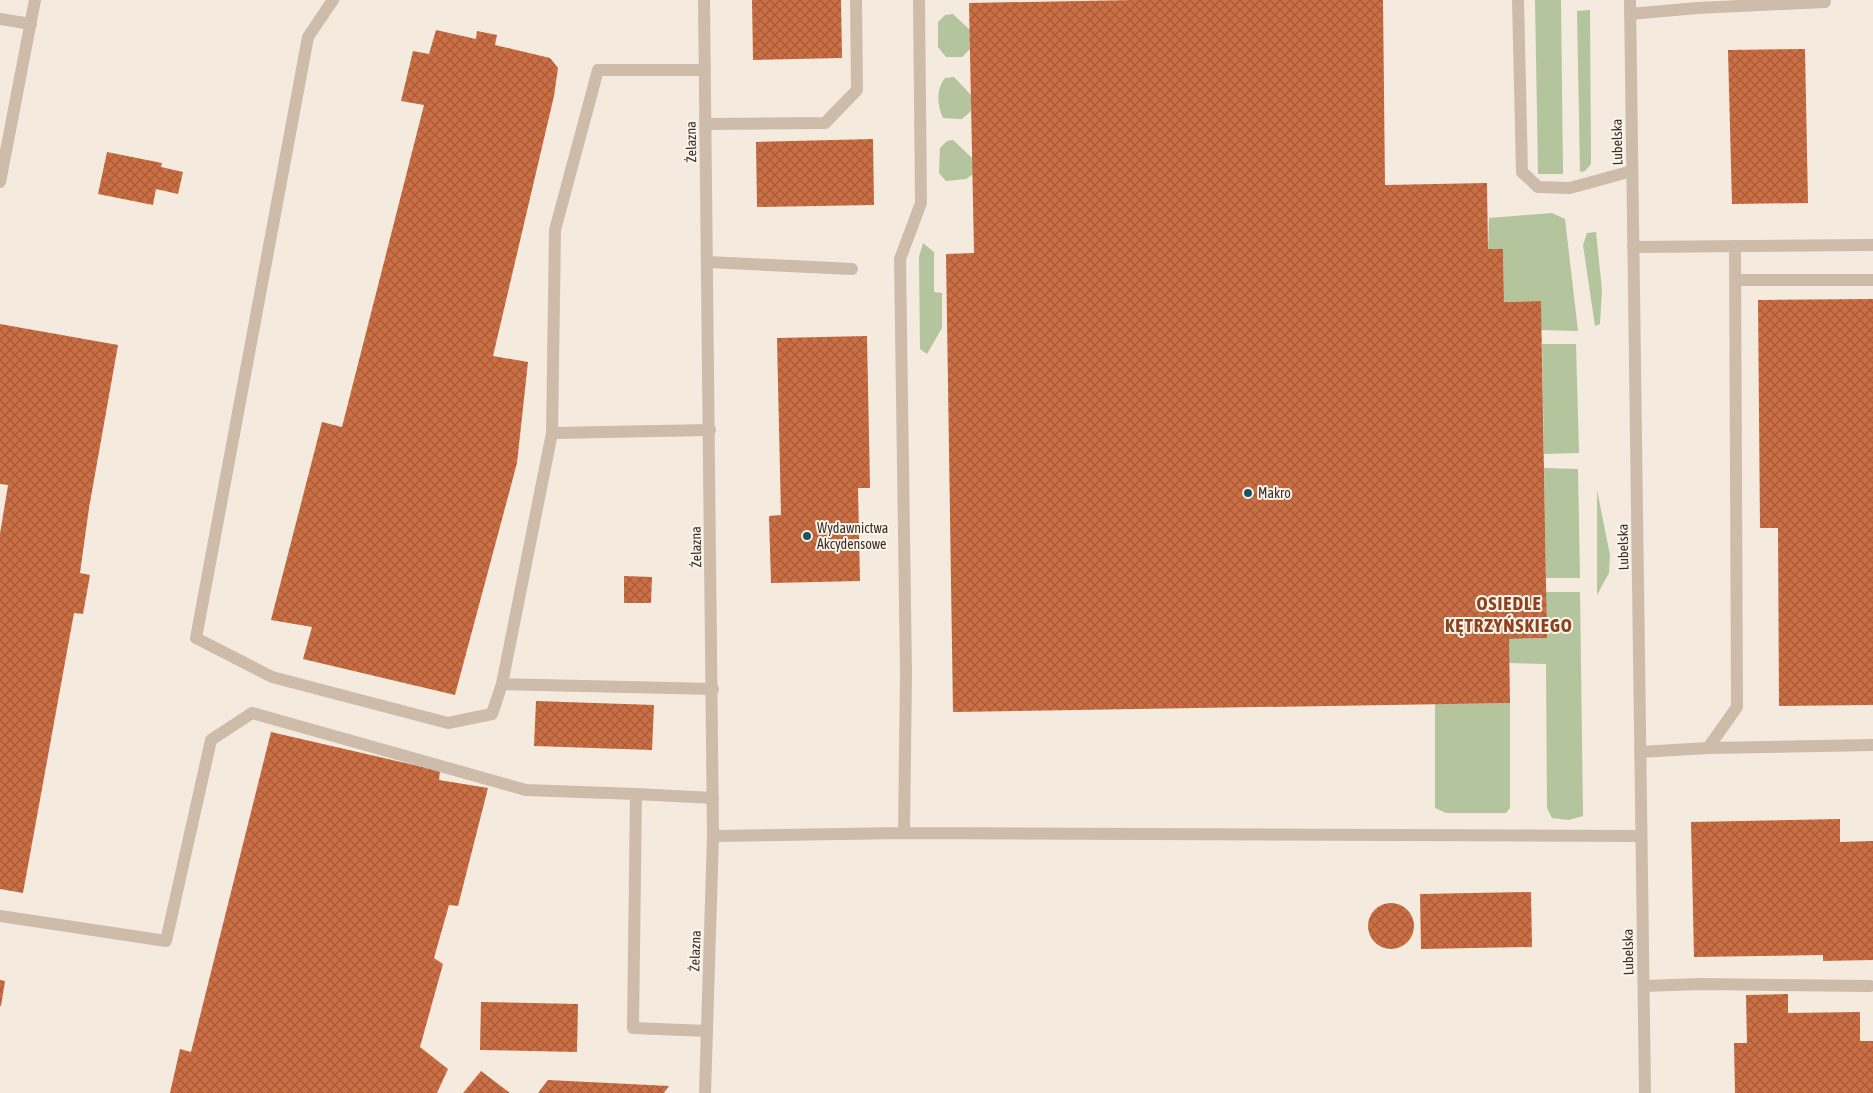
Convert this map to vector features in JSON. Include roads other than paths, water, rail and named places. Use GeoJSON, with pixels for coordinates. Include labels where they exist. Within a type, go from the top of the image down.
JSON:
{"type":"FeatureCollection","features":[{"type":"Feature","properties":{"kind":"street"},"geometry":{"type":"LineString","coordinates":[[0,182],[35,0]]}},
{"type":"Feature","properties":{"kind":"street"},"geometry":{"type":"LineString","coordinates":[[333,0],[308,37],[196,638],[272,677],[448,723],[492,714],[502,684],[552,433],[555,230],[598,70],[705,70]]}},
{"type":"Feature","properties":{"kind":"street","name":"Żelazna"},"geometry":{"type":"LineString","coordinates":[[704,0],[714,836],[705,1093]]}},
{"type":"Feature","properties":{"kind":"street"},"geometry":{"type":"LineString","coordinates":[[706,124],[825,123],[857,90],[856,0]]}},
{"type":"Feature","properties":{"kind":"street"},"geometry":{"type":"LineString","coordinates":[[904,834],[906,672],[900,259],[921,203],[920,0]]}},
{"type":"Feature","properties":{"kind":"street"},"geometry":{"type":"LineString","coordinates":[[1518,0],[1522,172],[1538,187],[1570,188],[1632,171]]}},
{"type":"Feature","properties":{"kind":"street","name":"Lubelska"},"geometry":{"type":"LineString","coordinates":[[1630,0],[1645,1093]]}},
{"type":"Feature","properties":{"kind":"street"},"geometry":{"type":"LineString","coordinates":[[1630,14],[1697,8],[1825,2]]}},
{"type":"Feature","properties":{"kind":"street"},"geometry":{"type":"LineString","coordinates":[[0,19],[31,24]]}},
{"type":"Feature","properties":{"kind":"street"},"geometry":{"type":"LineString","coordinates":[[1634,247],[1873,245]]}},
{"type":"Feature","properties":{"kind":"street"},"geometry":{"type":"LineString","coordinates":[[1708,748],[1737,707],[1735,246]]}},
{"type":"Feature","properties":{"kind":"street"},"geometry":{"type":"LineString","coordinates":[[708,262],[852,270]]}},
{"type":"Feature","properties":{"kind":"street"},"geometry":{"type":"LineString","coordinates":[[1734,280],[1873,280]]}},
{"type":"Feature","properties":{"kind":"street"},"geometry":{"type":"LineString","coordinates":[[552,433],[710,430]]}},
{"type":"Feature","properties":{"kind":"street"},"geometry":{"type":"LineString","coordinates":[[502,684],[713,689]]}},
{"type":"Feature","properties":{"kind":"street"},"geometry":{"type":"LineString","coordinates":[[0,916],[166,940],[211,740],[252,713],[526,790],[713,798]]}},
{"type":"Feature","properties":{"kind":"street"},"geometry":{"type":"LineString","coordinates":[[1640,752],[1708,748],[1873,745]]}},
{"type":"Feature","properties":{"kind":"street"},"geometry":{"type":"LineString","coordinates":[[636,794],[633,1028],[707,1031]]}},
{"type":"Feature","properties":{"kind":"street"},"geometry":{"type":"LineString","coordinates":[[714,836],[904,834],[1642,836]]}},
{"type":"Feature","properties":{"kind":"street"},"geometry":{"type":"LineString","coordinates":[[1644,986],[1700,984],[1870,986]]}},
{"type":"Feature","properties":{"kind":"place","name":"Makro"},"geometry":{"type":"Point","coordinates":[1248,493]}},
{"type":"Feature","properties":{"kind":"place","name":"Wydawnictwa Akcydensowe"},"geometry":{"type":"Point","coordinates":[807,536]}},
{"type":"Feature","properties":{"kind":"district","name":"OSIEDLE KĘTRZYŃSKIEGO"},"geometry":{"type":"Point","coordinates":[1509,614]}}]}
